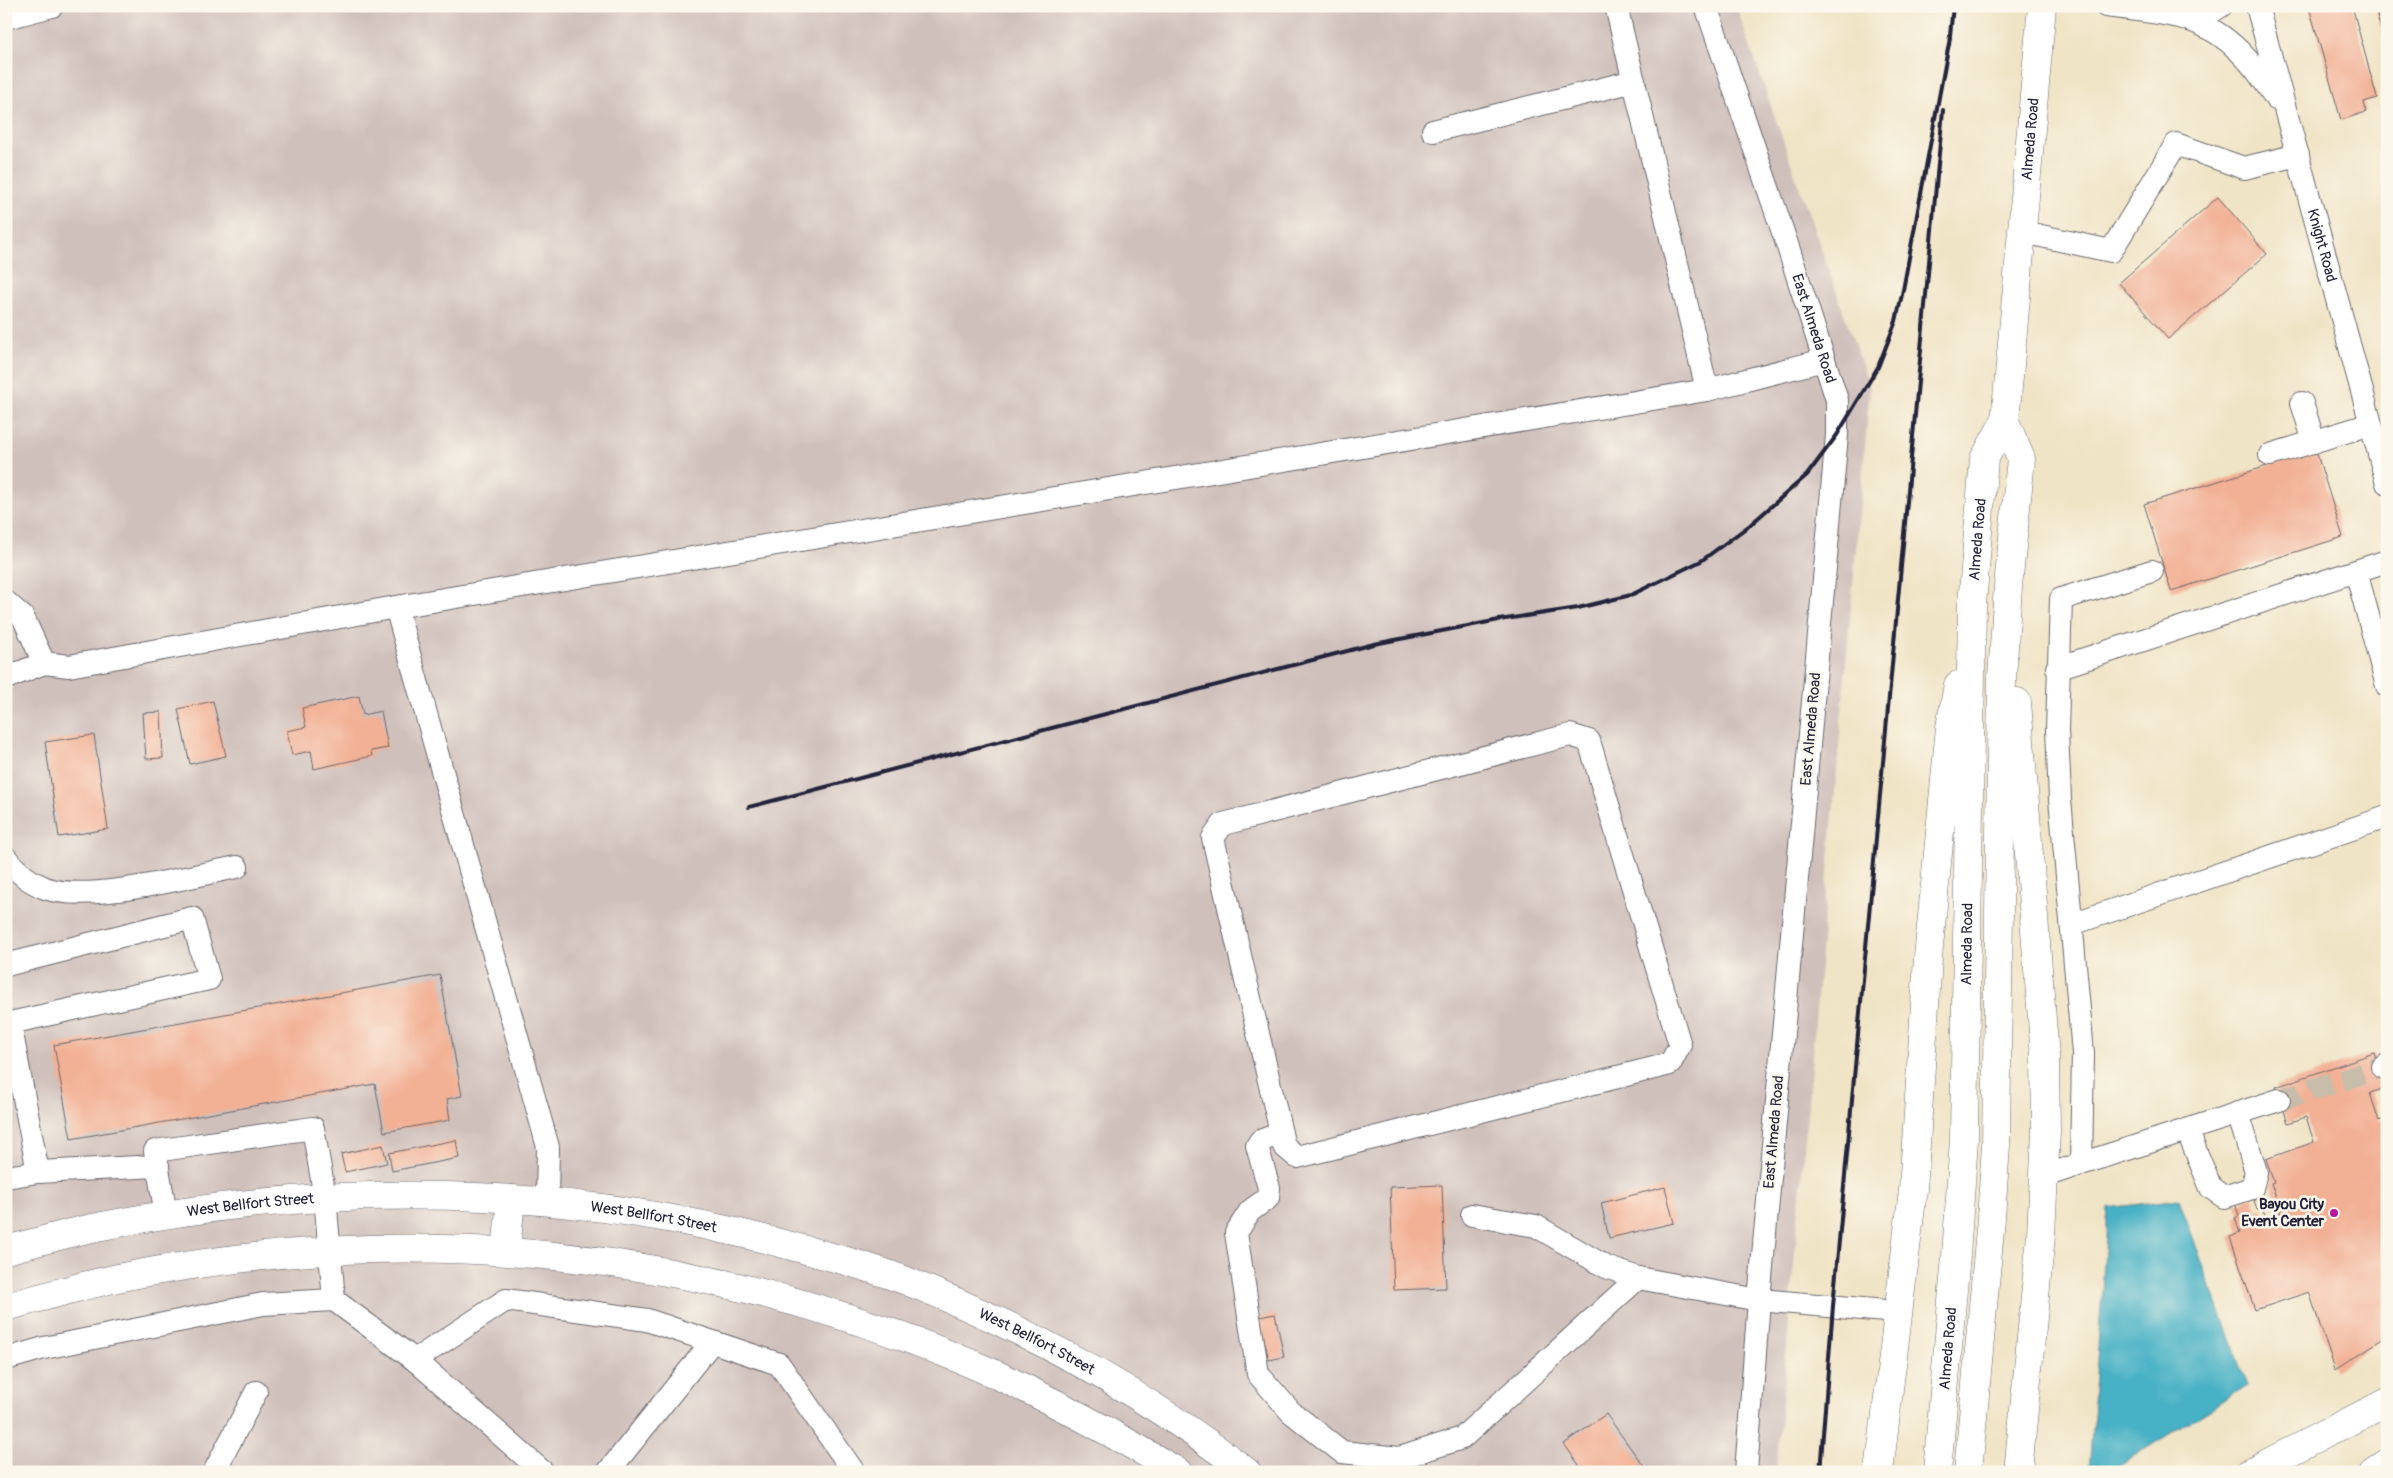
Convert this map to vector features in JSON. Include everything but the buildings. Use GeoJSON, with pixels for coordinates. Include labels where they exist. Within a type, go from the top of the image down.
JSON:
{"type":"FeatureCollection","features":[{"type":"Feature","properties":{"kind":"main road","name":"Almeda Road"},"geometry":{"type":"LineString","coordinates":[[1937,1472],[1965,1129],[1972,605],[1984,459],[2005,421],[2042,6]]}},
{"type":"Feature","properties":{"kind":"main road","name":"Almeda Road"},"geometry":{"type":"LineString","coordinates":[[1968,1472],[1992,1218],[1996,1136],[2002,678],[2008,586],[2021,459],[2005,421]]}},
{"type":"Feature","properties":{"kind":"main road"},"geometry":{"type":"LineString","coordinates":[[2008,586],[2045,1057],[2046,1132],[2044,1176],[2018,1472]]}},
{"type":"Feature","properties":{"kind":"main road"},"geometry":{"type":"LineString","coordinates":[[1879,1472],[1913,1190],[1928,958],[1950,727],[1972,605]]}},
{"type":"Feature","properties":{"kind":"main road","name":"West Bellfort Street"},"geometry":{"type":"LineString","coordinates":[[6,1250],[100,1226],[166,1215],[325,1197],[432,1195],[511,1199],[547,1201],[645,1214],[746,1234],[902,1280],[993,1319],[1081,1364],[1188,1430],[1247,1472]]}},
{"type":"Feature","properties":{"kind":"main road"},"geometry":{"type":"LineString","coordinates":[[506,1250],[511,1199]]}},
{"type":"Feature","properties":{"kind":"main road"},"geometry":{"type":"LineString","coordinates":[[6,1306],[147,1272],[257,1256],[330,1250],[381,1248],[506,1250],[613,1263],[686,1275],[745,1288],[837,1314],[955,1357],[1083,1417],[1178,1472]]}},
{"type":"Feature","properties":{"kind":"main road"},"geometry":{"type":"LineString","coordinates":[[2250,1472],[2387,1402]]}},
{"type":"Feature","properties":{"kind":"main road"},"geometry":{"type":"LineString","coordinates":[[2374,1472],[2387,1463]]}},
{"type":"Feature","properties":{"kind":"street"},"geometry":{"type":"LineString","coordinates":[[6,18],[52,6]]}},
{"type":"Feature","properties":{"kind":"street"},"geometry":{"type":"LineString","coordinates":[[1616,6],[1707,390]]}},
{"type":"Feature","properties":{"kind":"street","name":"East Almeda Road"},"geometry":{"type":"LineString","coordinates":[[1706,6],[1837,400],[1837,435],[1746,1472]]}},
{"type":"Feature","properties":{"kind":"street"},"geometry":{"type":"LineString","coordinates":[[2106,6],[2189,20],[2219,34],[2243,55],[2261,75],[2289,122]]}},
{"type":"Feature","properties":{"kind":"street"},"geometry":{"type":"LineString","coordinates":[[2189,20],[2210,13],[2221,6]]}},
{"type":"Feature","properties":{"kind":"street","name":"Knight Road"},"geometry":{"type":"LineString","coordinates":[[2258,6],[2298,156],[2378,436],[2387,483]]}},
{"type":"Feature","properties":{"kind":"street"},"geometry":{"type":"LineString","coordinates":[[1432,131],[1634,81]]}},
{"type":"Feature","properties":{"kind":"street"},"geometry":{"type":"LineString","coordinates":[[2022,232],[2111,251],[2176,144],[2244,168],[2298,156]]}},
{"type":"Feature","properties":{"kind":"street"},"geometry":{"type":"LineString","coordinates":[[6,678],[44,663],[69,666],[396,607],[1707,390],[1824,360]]}},
{"type":"Feature","properties":{"kind":"street"},"geometry":{"type":"LineString","coordinates":[[2302,403],[2314,442]]}},
{"type":"Feature","properties":{"kind":"street"},"geometry":{"type":"LineString","coordinates":[[2270,456],[2314,442],[2378,436]]}},
{"type":"Feature","properties":{"kind":"street"},"geometry":{"type":"LineString","coordinates":[[2057,668],[2387,561]]}},
{"type":"Feature","properties":{"kind":"street"},"geometry":{"type":"LineString","coordinates":[[2081,1164],[2083,1053],[2060,800],[2057,730],[2057,668],[2061,599],[2152,571]]}},
{"type":"Feature","properties":{"kind":"street"},"geometry":{"type":"LineString","coordinates":[[2356,571],[2387,686]]}},
{"type":"Feature","properties":{"kind":"street"},"geometry":{"type":"LineString","coordinates":[[6,602],[23,617],[44,663]]}},
{"type":"Feature","properties":{"kind":"street"},"geometry":{"type":"LineString","coordinates":[[396,607],[548,1147],[547,1201]]}},
{"type":"Feature","properties":{"kind":"street"},"geometry":{"type":"LineString","coordinates":[[1570,735],[1590,741],[1680,1045],[1670,1064],[1297,1157],[1284,1146],[1281,1133],[1213,838],[1222,824],[1570,735]]}},
{"type":"Feature","properties":{"kind":"street"},"geometry":{"type":"LineString","coordinates":[[2026,804],[2060,800]]}},
{"type":"Feature","properties":{"kind":"street"},"geometry":{"type":"LineString","coordinates":[[2072,924],[2387,817]]}},
{"type":"Feature","properties":{"kind":"street"},"geometry":{"type":"LineString","coordinates":[[6,858],[28,880],[47,888],[84,894],[143,886],[237,867]]}},
{"type":"Feature","properties":{"kind":"street"},"geometry":{"type":"LineString","coordinates":[[6,965],[192,918],[209,979],[8,1019],[38,1172]]}},
{"type":"Feature","properties":{"kind":"street"},"geometry":{"type":"LineString","coordinates":[[2044,1176],[2279,1100]]}},
{"type":"Feature","properties":{"kind":"street"},"geometry":{"type":"LineString","coordinates":[[2187,1130],[2212,1188],[2224,1197],[2236,1194],[2252,1188],[2256,1172],[2238,1114]]}},
{"type":"Feature","properties":{"kind":"street"},"geometry":{"type":"LineString","coordinates":[[166,1215],[155,1151],[313,1128],[325,1197],[334,1300]]}},
{"type":"Feature","properties":{"kind":"street"},"geometry":{"type":"LineString","coordinates":[[1281,1133],[1260,1141],[1257,1146],[1269,1188],[1268,1198],[1250,1211],[1236,1233],[1258,1374],[1291,1412],[1342,1452],[1400,1458],[1462,1438],[1638,1278]]}},
{"type":"Feature","properties":{"kind":"street"},"geometry":{"type":"LineString","coordinates":[[6,1177],[38,1172],[158,1166]]}},
{"type":"Feature","properties":{"kind":"street"},"geometry":{"type":"LineString","coordinates":[[1472,1214],[1536,1226],[1606,1267],[1638,1278],[1760,1300],[1897,1312]]}},
{"type":"Feature","properties":{"kind":"street"},"geometry":{"type":"LineString","coordinates":[[6,1358],[44,1348],[263,1304],[334,1300],[414,1360],[543,1472]]}},
{"type":"Feature","properties":{"kind":"street"},"geometry":{"type":"LineString","coordinates":[[414,1360],[506,1300],[647,1320],[779,1364],[854,1472]]}},
{"type":"Feature","properties":{"kind":"street"},"geometry":{"type":"LineString","coordinates":[[608,1472],[712,1342]]}},
{"type":"Feature","properties":{"kind":"street"},"geometry":{"type":"LineString","coordinates":[[214,1472],[256,1392]]}},
{"type":"Feature","properties":{"kind":"shaded area"},"geometry":{"type":"Polygon","coordinates":[[[6,6],[1736,6],[1870,388],[1776,1472],[6,1472],[6,6]]]}},
{"type":"Feature","properties":{"kind":"water"},"geometry":{"type":"Polygon","coordinates":[[[2179,1199],[2247,1386],[2108,1472],[2089,1472],[2108,1208],[2179,1199]]]}},
{"type":"Feature","properties":{"kind":"tunnel"},"geometry":{"type":"LineString","coordinates":[[2279,1100],[2383,1067]]}},
{"type":"Feature","properties":{"kind":"railway"},"geometry":{"type":"LineString","coordinates":[[1949,45],[1953,6]]}},
{"type":"Feature","properties":{"kind":"railway"},"geometry":{"type":"LineString","coordinates":[[749,807],[1374,644],[1499,620],[1578,608],[1631,595],[1701,561],[1750,525],[1807,475],[1837,435],[1878,367],[1896,321],[1903,290],[1950,38]]}},
{"type":"Feature","properties":{"kind":"railway"},"geometry":{"type":"LineString","coordinates":[[1820,1472],[1833,1306],[1943,110]]}},
{"type":"Feature","properties":{"kind":"place","name":"Bayou City Event Center"},"geometry":{"type":"Point","coordinates":[2334,1213]}}]}
